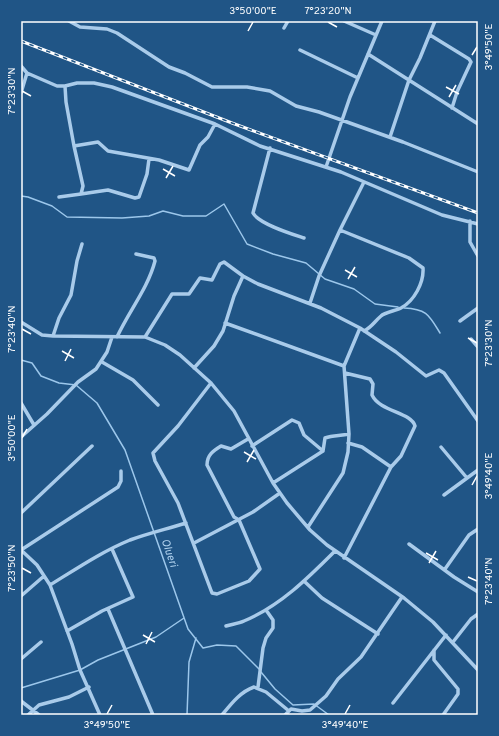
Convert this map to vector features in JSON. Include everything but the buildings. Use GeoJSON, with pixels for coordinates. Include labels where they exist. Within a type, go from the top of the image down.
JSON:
{"type":"FeatureCollection","features":[{"type":"Feature","properties":{"kind":"street"},"geometry":{"type":"LineString","coordinates":[[69,21],[80,27],[107,29],[117,33],[169,67],[185,72],[212,87],[247,87],[270,91],[290,103],[390,137],[478,172]]}},
{"type":"Feature","properties":{"kind":"street"},"geometry":{"type":"LineString","coordinates":[[284,28],[288,21]]}},
{"type":"Feature","properties":{"kind":"street"},"geometry":{"type":"LineString","coordinates":[[344,21],[376,35]]}},
{"type":"Feature","properties":{"kind":"street"},"geometry":{"type":"LineString","coordinates":[[326,167],[358,78],[382,21]]}},
{"type":"Feature","properties":{"kind":"street"},"geometry":{"type":"LineString","coordinates":[[390,137],[409,80],[435,21]]}},
{"type":"Feature","properties":{"kind":"street"},"geometry":{"type":"LineString","coordinates":[[430,35],[469,59],[471,62],[457,92],[452,108]]}},
{"type":"Feature","properties":{"kind":"street"},"geometry":{"type":"LineString","coordinates":[[300,50],[358,78]]}},
{"type":"Feature","properties":{"kind":"street"},"geometry":{"type":"LineString","coordinates":[[368,54],[478,124]]}},
{"type":"Feature","properties":{"kind":"street"},"geometry":{"type":"LineString","coordinates":[[21,66],[27,73],[51,84],[65,86],[77,82],[94,83],[112,87],[215,124],[270,148],[326,167],[442,215],[478,224]]}},
{"type":"Feature","properties":{"kind":"street"},"geometry":{"type":"LineString","coordinates":[[21,93],[27,73]]}},
{"type":"Feature","properties":{"kind":"street"},"geometry":{"type":"LineString","coordinates":[[65,86],[66,102],[83,186],[81,194]]}},
{"type":"Feature","properties":{"kind":"street"},"geometry":{"type":"LineString","coordinates":[[74,146],[98,142],[108,151],[149,160],[159,160],[189,170],[200,145],[208,137],[215,124]]}},
{"type":"Feature","properties":{"kind":"street"},"geometry":{"type":"LineString","coordinates":[[270,148],[253,213],[255,217],[266,223],[304,238]]}},
{"type":"Feature","properties":{"kind":"street"},"geometry":{"type":"LineString","coordinates":[[60,197],[108,190],[135,198],[139,197],[147,174],[149,160]]}},
{"type":"Feature","properties":{"kind":"street"},"geometry":{"type":"LineString","coordinates":[[310,303],[318,276],[364,182]]}},
{"type":"Feature","properties":{"kind":"street"},"geometry":{"type":"LineString","coordinates":[[470,221],[470,242],[478,256]]}},
{"type":"Feature","properties":{"kind":"street"},"geometry":{"type":"LineString","coordinates":[[308,527],[343,473],[349,434],[344,366],[362,329],[372,326],[382,315],[402,308],[409,303],[420,285],[423,268],[408,258],[340,230]]}},
{"type":"Feature","properties":{"kind":"street"},"geometry":{"type":"LineString","coordinates":[[53,336],[59,318],[71,295],[77,261],[82,244]]}},
{"type":"Feature","properties":{"kind":"street"},"geometry":{"type":"LineString","coordinates":[[117,337],[132,307],[140,297],[155,261],[154,258],[150,256],[136,254]]}},
{"type":"Feature","properties":{"kind":"street"},"geometry":{"type":"LineString","coordinates":[[145,337],[172,294],[189,294],[200,278],[212,280],[222,262],[258,284],[310,303],[362,329],[396,352],[426,376],[439,370],[444,373],[478,421]]}},
{"type":"Feature","properties":{"kind":"street"},"geometry":{"type":"LineString","coordinates":[[194,368],[214,346],[223,331],[243,276]]}},
{"type":"Feature","properties":{"kind":"street"},"geometry":{"type":"LineString","coordinates":[[460,322],[478,308]]}},
{"type":"Feature","properties":{"kind":"street"},"geometry":{"type":"LineString","coordinates":[[21,322],[42,335],[145,337],[175,352],[211,383],[234,411],[273,483],[308,527],[344,558],[402,597],[446,635],[478,670]]}},
{"type":"Feature","properties":{"kind":"street"},"geometry":{"type":"LineString","coordinates":[[225,323],[344,366]]}},
{"type":"Feature","properties":{"kind":"street"},"geometry":{"type":"LineString","coordinates":[[21,437],[78,382],[92,374],[102,362],[112,337]]}},
{"type":"Feature","properties":{"kind":"street"},"geometry":{"type":"LineString","coordinates":[[471,339],[478,347]]}},
{"type":"Feature","properties":{"kind":"street"},"geometry":{"type":"LineString","coordinates":[[102,362],[133,380],[158,406]]}},
{"type":"Feature","properties":{"kind":"street"},"geometry":{"type":"LineString","coordinates":[[344,558],[392,467],[401,456],[413,434],[414,422],[378,403],[372,395],[373,384],[370,379],[345,373]]}},
{"type":"Feature","properties":{"kind":"street"},"geometry":{"type":"LineString","coordinates":[[211,383],[178,426],[153,453],[155,461],[178,503],[212,593],[217,594],[249,581],[260,569],[239,520],[234,517],[224,500],[207,465],[207,460],[213,451],[221,446],[231,449],[248,439]]}},
{"type":"Feature","properties":{"kind":"street"},"geometry":{"type":"LineString","coordinates":[[21,403],[34,425]]}},
{"type":"Feature","properties":{"kind":"street"},"geometry":{"type":"LineString","coordinates":[[252,446],[292,420],[299,423],[304,435],[323,451]]}},
{"type":"Feature","properties":{"kind":"street"},"geometry":{"type":"LineString","coordinates":[[273,483],[323,451],[325,438],[333,435],[340,436],[349,434]]}},
{"type":"Feature","properties":{"kind":"street"},"geometry":{"type":"LineString","coordinates":[[348,443],[362,447],[392,467]]}},
{"type":"Feature","properties":{"kind":"street"},"geometry":{"type":"LineString","coordinates":[[21,512],[92,446]]}},
{"type":"Feature","properties":{"kind":"street"},"geometry":{"type":"LineString","coordinates":[[441,446],[467,478]]}},
{"type":"Feature","properties":{"kind":"street"},"geometry":{"type":"LineString","coordinates":[[444,495],[478,470]]}},
{"type":"Feature","properties":{"kind":"street"},"geometry":{"type":"LineString","coordinates":[[100,715],[80,670],[50,585],[37,565],[21,550],[118,487],[121,481],[121,471]]}},
{"type":"Feature","properties":{"kind":"street"},"geometry":{"type":"LineString","coordinates":[[194,543],[253,512],[280,493]]}},
{"type":"Feature","properties":{"kind":"street"},"geometry":{"type":"LineString","coordinates":[[50,585],[112,548],[154,532],[186,523]]}},
{"type":"Feature","properties":{"kind":"street"},"geometry":{"type":"LineString","coordinates":[[445,570],[469,535],[478,529]]}},
{"type":"Feature","properties":{"kind":"street"},"geometry":{"type":"LineString","coordinates":[[409,544],[478,592]]}},
{"type":"Feature","properties":{"kind":"street"},"geometry":{"type":"LineString","coordinates":[[67,632],[91,617],[133,597],[112,548]]}},
{"type":"Feature","properties":{"kind":"street"},"geometry":{"type":"LineString","coordinates":[[226,626],[243,622],[266,610],[305,582],[336,551]]}},
{"type":"Feature","properties":{"kind":"street"},"geometry":{"type":"LineString","coordinates":[[21,596],[44,576]]}},
{"type":"Feature","properties":{"kind":"street"},"geometry":{"type":"LineString","coordinates":[[305,582],[322,598],[378,634]]}},
{"type":"Feature","properties":{"kind":"street"},"geometry":{"type":"LineString","coordinates":[[285,715],[291,709],[302,711],[310,710],[315,704],[326,696],[338,679],[361,657],[402,597]]}},
{"type":"Feature","properties":{"kind":"street"},"geometry":{"type":"LineString","coordinates":[[108,609],[153,715]]}},
{"type":"Feature","properties":{"kind":"street"},"geometry":{"type":"LineString","coordinates":[[258,687],[266,638],[273,628],[273,620],[266,610]]}},
{"type":"Feature","properties":{"kind":"street"},"geometry":{"type":"LineString","coordinates":[[453,642],[471,619],[478,615]]}},
{"type":"Feature","properties":{"kind":"street"},"geometry":{"type":"LineString","coordinates":[[393,702],[446,635]]}},
{"type":"Feature","properties":{"kind":"street"},"geometry":{"type":"LineString","coordinates":[[21,659],[41,642]]}},
{"type":"Feature","properties":{"kind":"street"},"geometry":{"type":"LineString","coordinates":[[434,650],[434,660],[458,689],[458,694],[444,715]]}},
{"type":"Feature","properties":{"kind":"street"},"geometry":{"type":"LineString","coordinates":[[28,715],[32,709],[39,705],[68,697],[88,687]]}},
{"type":"Feature","properties":{"kind":"street"},"geometry":{"type":"LineString","coordinates":[[258,687],[289,711]]}},
{"type":"Feature","properties":{"kind":"street"},"geometry":{"type":"LineString","coordinates":[[222,715],[247,690],[258,687]]}},
{"type":"Feature","properties":{"kind":"street"},"geometry":{"type":"LineString","coordinates":[[21,701],[39,715]]}},
{"type":"Feature","properties":{"kind":"street"},"geometry":{"type":"LineString","coordinates":[[302,711],[306,715]]}},
{"type":"Feature","properties":{"kind":"waterway"},"geometry":{"type":"LineString","coordinates":[[21,196],[52,206],[67,217],[122,218],[149,216],[163,211],[183,216],[206,216],[224,204],[247,244],[273,254],[306,263],[325,279],[354,289],[375,304],[398,307]]}},
{"type":"Feature","properties":{"kind":"waterway"},"geometry":{"type":"LineString","coordinates":[[404,308],[418,310],[426,314],[430,317],[440,333]]}},
{"type":"Feature","properties":{"kind":"waterway","name":"Olueri"},"geometry":{"type":"LineString","coordinates":[[21,360],[32,363],[41,376],[59,383],[76,385],[97,403],[125,450],[188,629],[203,648],[217,645],[236,646],[259,669]]}},
{"type":"Feature","properties":{"kind":"waterway"},"geometry":{"type":"LineString","coordinates":[[21,688],[80,670],[98,660],[156,637],[184,618]]}},
{"type":"Feature","properties":{"kind":"waterway"},"geometry":{"type":"LineString","coordinates":[[187,715],[189,662],[196,638]]}},
{"type":"Feature","properties":{"kind":"waterway","name":"Olueri"},"geometry":{"type":"LineString","coordinates":[[261,672],[275,689],[293,705],[314,704],[329,715]]}},
{"type":"Feature","properties":{"kind":"railway"},"geometry":{"type":"LineString","coordinates":[[21,41],[232,123],[478,213]]}}]}
